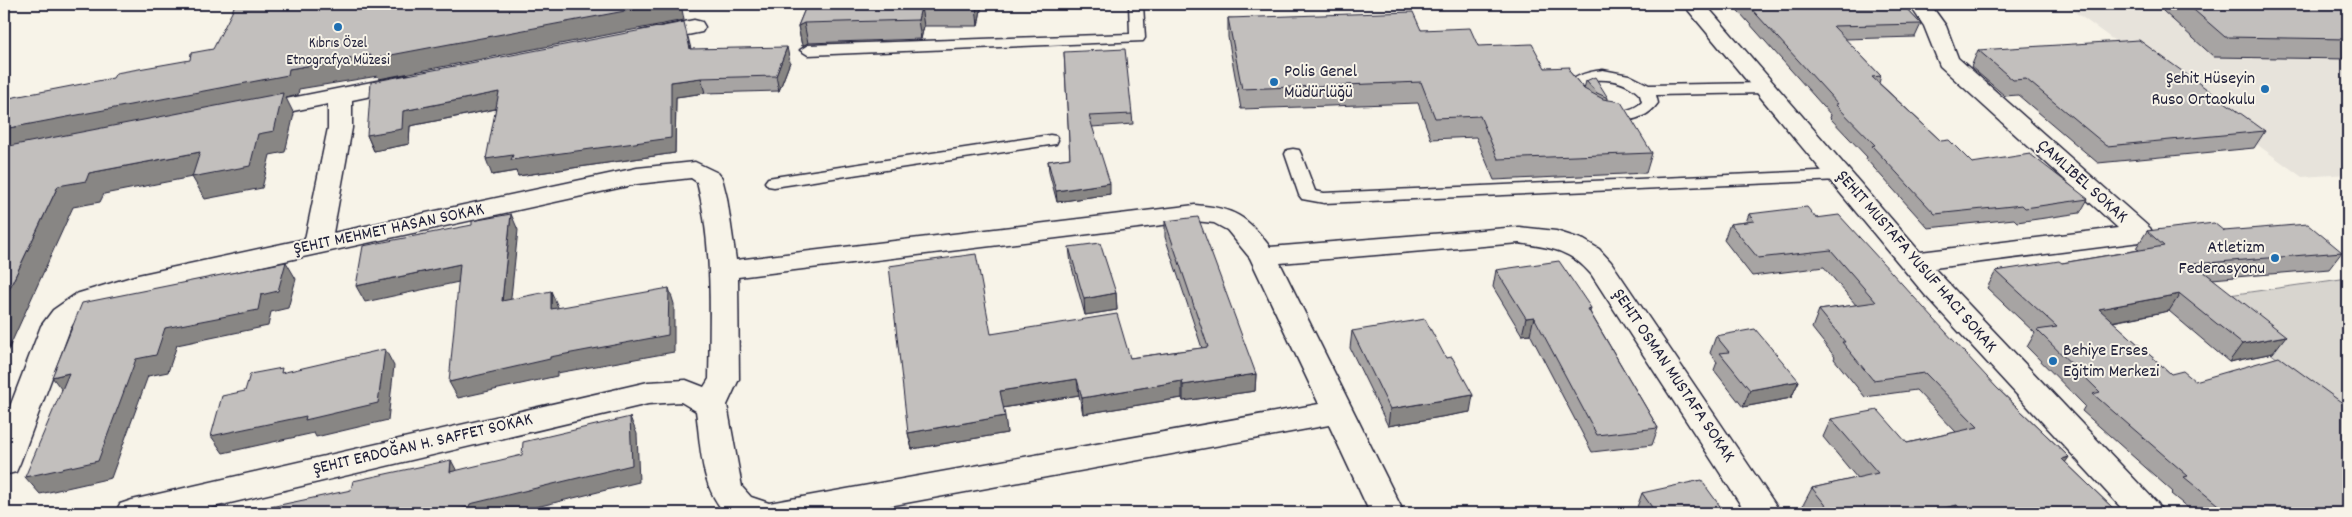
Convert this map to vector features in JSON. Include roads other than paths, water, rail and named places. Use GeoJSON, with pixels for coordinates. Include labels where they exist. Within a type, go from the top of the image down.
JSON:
{"type":"FeatureCollection","features":[{"type":"Feature","properties":{"kind":"street"},"geometry":{"type":"LineString","coordinates":[[1694,4],[1935,288],[2146,513]]}},
{"type":"Feature","properties":{"kind":"street"},"geometry":{"type":"LineString","coordinates":[[1913,262],[2140,234],[1948,61],[1935,26],[1919,4]]}},
{"type":"Feature","properties":{"kind":"street"},"geometry":{"type":"LineString","coordinates":[[627,40],[694,28]]}},
{"type":"Feature","properties":{"kind":"street"},"geometry":{"type":"LineString","coordinates":[[234,115],[426,78]]}},
{"type":"Feature","properties":{"kind":"street"},"geometry":{"type":"LineString","coordinates":[[316,245],[340,128],[340,94]]}},
{"type":"Feature","properties":{"kind":"street","name":"ŞEHIT MEHMET HASAN SOKAK"},"geometry":{"type":"LineString","coordinates":[[4,461],[56,326],[63,316],[86,301],[148,282],[637,176],[695,170],[709,178],[714,198],[724,270]]}},
{"type":"Feature","properties":{"kind":"street"},"geometry":{"type":"LineString","coordinates":[[758,513],[739,506],[728,494],[723,482],[711,405],[724,379],[724,270],[1195,213],[1209,214],[1232,220],[1240,225],[1263,256],[1387,513]]}},
{"type":"Feature","properties":{"kind":"street","name":"ŞEHIT OSMAN MUSTAFA SOKAK"},"geometry":{"type":"LineString","coordinates":[[1263,256],[1519,235],[1556,240],[1574,246],[1588,255],[1617,291],[1764,513]]}},
{"type":"Feature","properties":{"kind":"street","name":"ŞEHIT ERDOĞAN H. SAFFET SOKAK"},"geometry":{"type":"LineString","coordinates":[[132,513],[648,393],[686,391],[711,405]]}},
{"type":"Feature","properties":{"kind":"street"},"geometry":{"type":"LineString","coordinates":[[780,513],[1337,412]]}},
{"type":"Feature","properties":{"kind":"lane"},"geometry":{"type":"LineString","coordinates":[[808,50],[1138,38],[1136,4]]}},
{"type":"Feature","properties":{"kind":"lane"},"geometry":{"type":"LineString","coordinates":[[1646,90],[1766,88]]}},
{"type":"Feature","properties":{"kind":"lane"},"geometry":{"type":"LineString","coordinates":[[774,182],[1050,140]]}},
{"type":"Feature","properties":{"kind":"lane"},"geometry":{"type":"LineString","coordinates":[[1293,154],[1308,195],[1324,198],[1840,175]]}},
{"type":"Feature","properties":{"kind":"place","name":"Kıbrıs Özel Etnografya Müzesi"},"geometry":{"type":"Point","coordinates":[338,27]}},
{"type":"Feature","properties":{"kind":"place","name":"Polis Genel Müdürlüğü"},"geometry":{"type":"Point","coordinates":[1274,82]}},
{"type":"Feature","properties":{"kind":"place","name":"Şehit Hüseyin Ruso Ortaokulu"},"geometry":{"type":"Point","coordinates":[2265,89]}},
{"type":"Feature","properties":{"kind":"place","name":"Atletizm Federasyonu"},"geometry":{"type":"Point","coordinates":[2275,258]}},
{"type":"Feature","properties":{"kind":"place","name":"Behiye Erses Eğitim Merkezi"},"geometry":{"type":"Point","coordinates":[2053,361]}}]}
